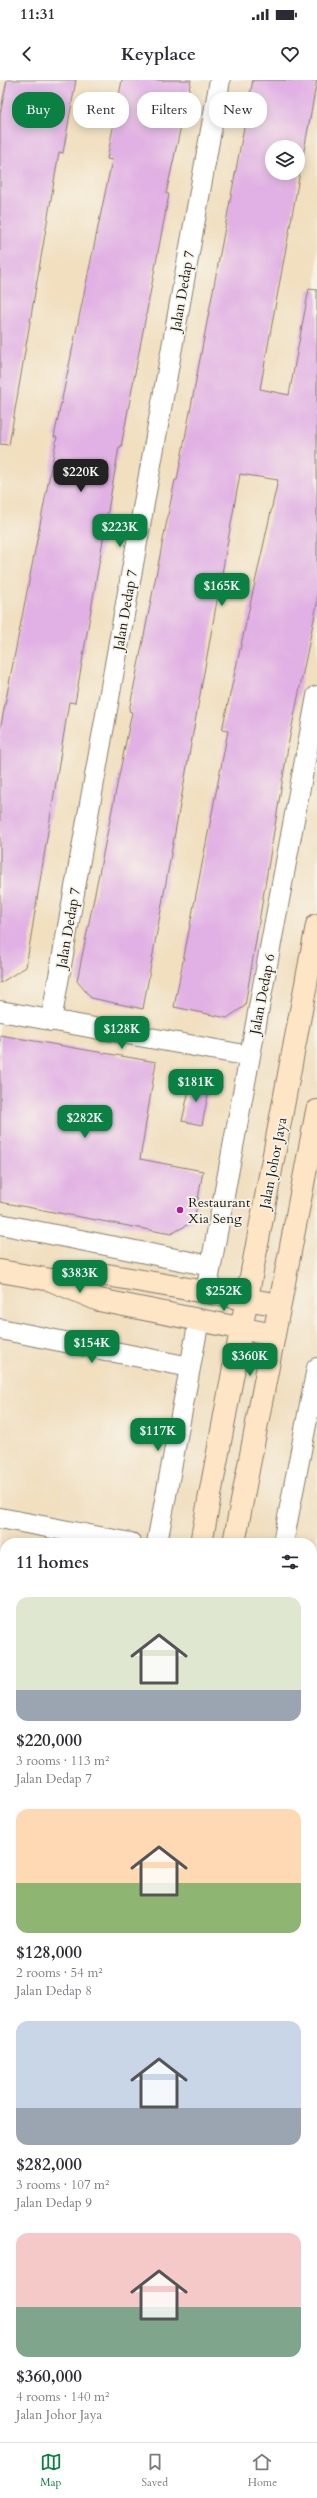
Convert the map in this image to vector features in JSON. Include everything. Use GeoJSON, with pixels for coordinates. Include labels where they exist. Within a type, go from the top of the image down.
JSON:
{"type":"FeatureCollection","features":[{"type":"Feature","properties":{"kind":"main road","name":"Jalan Johor Jaya"},"geometry":{"type":"LineString","coordinates":[[202,1538],[317,925]]}},
{"type":"Feature","properties":{"kind":"main road"},"geometry":{"type":"LineString","coordinates":[[235,1538],[317,1111]]}},
{"type":"Feature","properties":{"kind":"main road"},"geometry":{"type":"LineString","coordinates":[[0,1271],[51,1280],[99,1300],[274,1335]]}},
{"type":"Feature","properties":{"kind":"main road"},"geometry":{"type":"LineString","coordinates":[[51,1280],[107,1275],[280,1305]]}},
{"type":"Feature","properties":{"kind":"street","name":"Jalan Dedap 7"},"geometry":{"type":"LineString","coordinates":[[51,1021],[220,80]]}},
{"type":"Feature","properties":{"kind":"street","name":"Jalan Dedap 6"},"geometry":{"type":"LineString","coordinates":[[206,1292],[317,696]]}},
{"type":"Feature","properties":{"kind":"street"},"geometry":{"type":"LineString","coordinates":[[0,1011],[250,1056]]}},
{"type":"Feature","properties":{"kind":"street"},"geometry":{"type":"LineString","coordinates":[[0,1224],[211,1266]]}},
{"type":"Feature","properties":{"kind":"street"},"geometry":{"type":"LineString","coordinates":[[158,1538],[199,1320]]}},
{"type":"Feature","properties":{"kind":"street"},"geometry":{"type":"LineString","coordinates":[[0,1329],[190,1367]]}},
{"type":"Feature","properties":{"kind":"street"},"geometry":{"type":"LineString","coordinates":[[284,1538],[311,1433],[317,1368]]}},
{"type":"Feature","properties":{"kind":"street"},"geometry":{"type":"LineString","coordinates":[[0,1518],[105,1538]]}},
{"type":"Feature","properties":{"kind":"building"},"geometry":{"type":"Polygon","coordinates":[[[7,80],[76,80],[63,153],[59,152],[9,445],[0,444],[0,114],[7,80]]]}},
{"type":"Feature","properties":{"kind":"building"},"geometry":{"type":"Polygon","coordinates":[[[122,80],[191,80],[188,92],[137,92],[137,128],[180,128],[166,194],[169,194],[121,447],[119,447],[75,703],[69,702],[26,967],[0,983],[0,730],[57,437],[54,437],[112,160],[107,159],[113,128],[129,128],[129,92],[120,92],[122,80]]]}},
{"type":"Feature","properties":{"kind":"building"},"geometry":{"type":"Polygon","coordinates":[[[253,80],[317,80],[305,145],[305,140],[265,140],[265,180],[299,180],[260,389],[289,395],[309,289],[317,290],[317,604],[289,741],[245,1006],[227,1018],[174,1007],[228,731],[222,730],[278,480],[240,474],[143,1009],[91,998],[77,981],[132,712],[129,711],[175,480],[177,480],[244,128],[267,128],[267,92],[251,92],[253,80]]]}},
{"type":"Feature","properties":{"kind":"building"},"geometry":{"type":"Polygon","coordinates":[[[0,1035],[156,1062],[140,1159],[203,1171],[194,1221],[171,1234],[0,1202],[0,1035]]]}},
{"type":"Feature","properties":{"kind":"building"},"geometry":{"type":"Polygon","coordinates":[[[191,1081],[210,1085],[202,1125],[182,1121],[191,1081]]]}},
{"type":"Feature","properties":{"kind":"place","name":"Restaurant Xia Seng"},"geometry":{"type":"Point","coordinates":[180,1210]}}]}
